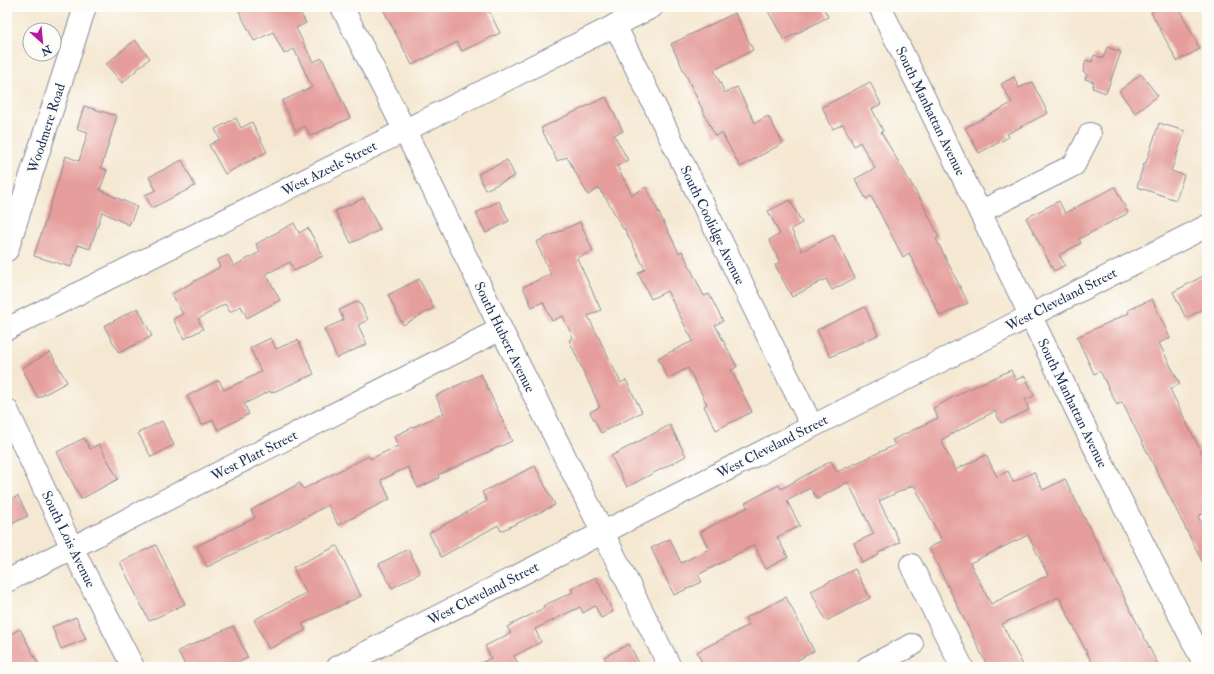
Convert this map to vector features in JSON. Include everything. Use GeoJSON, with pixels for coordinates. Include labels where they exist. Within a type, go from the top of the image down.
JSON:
{"type":"FeatureCollection","features":[{"type":"Feature","properties":{"kind":"street","name":"Woodmere Road"},"geometry":{"type":"LineString","coordinates":[[7,250],[85,7]]}},
{"type":"Feature","properties":{"kind":"street","name":"South Hubert Avenue"},"geometry":{"type":"LineString","coordinates":[[342,7],[405,130],[500,329],[670,667]]}},
{"type":"Feature","properties":{"kind":"street","name":"West Azeele Street"},"geometry":{"type":"LineString","coordinates":[[7,329],[652,7]]}},
{"type":"Feature","properties":{"kind":"street","name":"South Manhattan Avenue"},"geometry":{"type":"LineString","coordinates":[[880,7],[1110,479],[1206,667]]}},
{"type":"Feature","properties":{"kind":"street","name":"South Coolidge Avenue"},"geometry":{"type":"LineString","coordinates":[[615,25],[812,426]]}},
{"type":"Feature","properties":{"kind":"street"},"geometry":{"type":"LineString","coordinates":[[980,212],[1074,165],[1090,134]]}},
{"type":"Feature","properties":{"kind":"street","name":"West Cleveland Street"},"geometry":{"type":"LineString","coordinates":[[338,667],[1207,226]]}},
{"type":"Feature","properties":{"kind":"street","name":"West Platt Street"},"geometry":{"type":"LineString","coordinates":[[7,582],[500,329]]}},
{"type":"Feature","properties":{"kind":"street","name":"South Lois Avenue"},"geometry":{"type":"LineString","coordinates":[[7,410],[72,548],[134,667]]}},
{"type":"Feature","properties":{"kind":"street"},"geometry":{"type":"LineString","coordinates":[[911,565],[962,667]]}},
{"type":"Feature","properties":{"kind":"street"},"geometry":{"type":"LineString","coordinates":[[868,667],[912,645]]}},
{"type":"Feature","properties":{"kind":"building"},"geometry":{"type":"Polygon","coordinates":[[[237,7],[297,7],[306,23],[296,28],[313,62],[322,58],[350,118],[310,136],[305,126],[296,131],[282,101],[312,87],[294,49],[284,54],[273,32],[254,41],[237,7]]]}},
{"type":"Feature","properties":{"kind":"building"},"geometry":{"type":"Polygon","coordinates":[[[382,7],[487,7],[500,33],[462,51],[457,42],[412,65],[382,7]]]}},
{"type":"Feature","properties":{"kind":"building"},"geometry":{"type":"Polygon","coordinates":[[[776,7],[823,7],[828,17],[784,40],[768,11],[776,7]]]}},
{"type":"Feature","properties":{"kind":"building"},"geometry":{"type":"Polygon","coordinates":[[[1161,7],[1178,7],[1200,49],[1177,61],[1151,12],[1161,7]]]}},
{"type":"Feature","properties":{"kind":"building"},"geometry":{"type":"Polygon","coordinates":[[[735,13],[753,50],[714,70],[725,93],[737,87],[755,123],[768,116],[783,143],[740,167],[722,133],[715,136],[671,44],[735,13]]]}},
{"type":"Feature","properties":{"kind":"building"},"geometry":{"type":"Polygon","coordinates":[[[135,40],[150,58],[122,83],[106,64],[135,40]]]}},
{"type":"Feature","properties":{"kind":"building"},"geometry":{"type":"Polygon","coordinates":[[[1107,47],[1121,52],[1106,93],[1092,88],[1094,82],[1085,79],[1087,74],[1083,72],[1086,60],[1092,62],[1094,55],[1103,58],[1107,47]]]}},
{"type":"Feature","properties":{"kind":"building"},"geometry":{"type":"Polygon","coordinates":[[[1141,74],[1158,96],[1135,113],[1119,91],[1141,74]]]}},
{"type":"Feature","properties":{"kind":"building"},"geometry":{"type":"Polygon","coordinates":[[[1014,77],[1019,88],[1032,82],[1048,113],[1007,134],[1009,137],[979,153],[965,128],[1012,103],[1001,84],[1014,77]]]}},
{"type":"Feature","properties":{"kind":"building"},"geometry":{"type":"Polygon","coordinates":[[[870,82],[881,104],[872,109],[883,131],[881,132],[923,204],[939,237],[936,239],[968,303],[940,316],[909,253],[903,257],[871,196],[866,199],[855,179],[875,168],[860,142],[854,146],[843,124],[833,129],[822,107],[870,82]]]}},
{"type":"Feature","properties":{"kind":"building"},"geometry":{"type":"Polygon","coordinates":[[[606,97],[623,131],[614,135],[628,160],[617,166],[632,195],[646,187],[679,253],[682,251],[704,296],[709,294],[723,321],[715,325],[737,367],[731,370],[752,412],[716,430],[704,406],[707,404],[688,368],[668,378],[658,358],[693,341],[667,291],[651,299],[638,273],[645,269],[624,228],[623,229],[606,198],[599,188],[588,195],[567,157],[557,161],[541,128],[606,97]]]}},
{"type":"Feature","properties":{"kind":"building"},"geometry":{"type":"Polygon","coordinates":[[[84,106],[117,116],[101,168],[107,170],[100,190],[137,207],[129,225],[102,212],[90,249],[78,245],[71,267],[34,256],[66,156],[79,161],[88,132],[77,129],[84,106]]]}},
{"type":"Feature","properties":{"kind":"building"},"geometry":{"type":"Polygon","coordinates":[[[236,118],[241,128],[252,122],[267,152],[225,174],[209,145],[220,139],[215,129],[236,118]]]}},
{"type":"Feature","properties":{"kind":"building"},"geometry":{"type":"Polygon","coordinates":[[[1159,123],[1185,131],[1171,171],[1184,175],[1176,200],[1137,187],[1159,123]]]}},
{"type":"Feature","properties":{"kind":"building"},"geometry":{"type":"Polygon","coordinates":[[[182,160],[195,186],[152,208],[145,195],[156,190],[149,177],[182,160]]]}},
{"type":"Feature","properties":{"kind":"building"},"geometry":{"type":"Polygon","coordinates":[[[507,160],[515,176],[485,190],[478,174],[507,160]]]}},
{"type":"Feature","properties":{"kind":"building"},"geometry":{"type":"Polygon","coordinates":[[[1115,187],[1128,213],[1079,239],[1081,243],[1059,255],[1065,265],[1054,271],[1026,218],[1059,201],[1065,213],[1115,187]]]}},
{"type":"Feature","properties":{"kind":"building"},"geometry":{"type":"Polygon","coordinates":[[[364,198],[380,230],[351,243],[335,211],[364,198]]]}},
{"type":"Feature","properties":{"kind":"building"},"geometry":{"type":"Polygon","coordinates":[[[790,200],[802,223],[791,229],[802,251],[833,235],[855,278],[832,290],[826,279],[792,297],[775,265],[780,262],[769,240],[780,234],[768,211],[790,200]]]}},
{"type":"Feature","properties":{"kind":"building"},"geometry":{"type":"Polygon","coordinates":[[[499,201],[509,221],[486,233],[476,213],[499,201]]]}},
{"type":"Feature","properties":{"kind":"building"},"geometry":{"type":"Polygon","coordinates":[[[580,222],[593,251],[577,258],[601,310],[588,316],[621,383],[626,380],[642,412],[601,433],[590,412],[600,407],[569,340],[573,338],[563,316],[552,321],[543,302],[532,307],[523,287],[551,274],[536,242],[580,222]]]}},
{"type":"Feature","properties":{"kind":"building"},"geometry":{"type":"Polygon","coordinates":[[[294,223],[299,233],[308,228],[323,256],[294,271],[290,262],[266,274],[280,300],[247,318],[241,306],[230,312],[225,304],[198,319],[203,329],[184,339],[173,319],[183,314],[172,294],[220,267],[217,260],[228,255],[234,266],[260,252],[256,244],[294,223]]]}},
{"type":"Feature","properties":{"kind":"building"},"geometry":{"type":"Polygon","coordinates":[[[1207,274],[1207,307],[1186,318],[1173,292],[1207,274]]]}},
{"type":"Feature","properties":{"kind":"building"},"geometry":{"type":"Polygon","coordinates":[[[419,279],[434,308],[403,325],[388,295],[419,279]]]}},
{"type":"Feature","properties":{"kind":"building"},"geometry":{"type":"Polygon","coordinates":[[[1152,299],[1170,338],[1159,343],[1180,384],[1170,389],[1207,464],[1207,512],[1198,516],[1207,535],[1207,571],[1122,402],[1117,405],[1100,371],[1094,374],[1077,337],[1129,313],[1128,310],[1152,299]]]}},
{"type":"Feature","properties":{"kind":"building"},"geometry":{"type":"Polygon","coordinates":[[[359,301],[368,320],[358,325],[367,344],[337,358],[324,329],[344,320],[339,310],[359,301]]]}},
{"type":"Feature","properties":{"kind":"building"},"geometry":{"type":"Polygon","coordinates":[[[865,307],[878,335],[830,357],[817,330],[865,307]]]}},
{"type":"Feature","properties":{"kind":"building"},"geometry":{"type":"Polygon","coordinates":[[[138,308],[152,336],[119,353],[104,326],[138,308]]]}},
{"type":"Feature","properties":{"kind":"building"},"geometry":{"type":"Polygon","coordinates":[[[271,338],[276,349],[298,340],[314,374],[271,393],[270,391],[244,404],[249,414],[218,430],[213,420],[202,425],[187,396],[219,380],[224,390],[261,372],[250,348],[271,338]]]}},
{"type":"Feature","properties":{"kind":"building"},"geometry":{"type":"Polygon","coordinates":[[[50,352],[67,382],[38,398],[22,368],[50,352]]]}},
{"type":"Feature","properties":{"kind":"building"},"geometry":{"type":"Polygon","coordinates":[[[1011,370],[1015,380],[1025,376],[1034,396],[1025,400],[1029,410],[1001,423],[995,411],[941,440],[955,470],[986,455],[997,477],[1008,471],[1013,482],[1034,472],[1043,490],[1065,479],[1159,667],[1094,667],[1059,597],[1002,624],[1024,667],[988,667],[929,548],[942,541],[914,485],[879,501],[900,542],[878,553],[879,555],[862,563],[854,543],[874,534],[848,482],[817,499],[810,488],[787,501],[800,526],[777,537],[788,557],[766,569],[754,545],[698,575],[702,582],[674,595],[651,548],[670,539],[681,563],[709,549],[700,532],[748,507],[745,503],[779,485],[781,489],[831,461],[837,472],[895,445],[892,440],[938,418],[933,408],[967,390],[1011,370]],[[1028,535],[970,563],[991,604],[1048,575],[1028,535]]]}},
{"type":"Feature","properties":{"kind":"building"},"geometry":{"type":"Polygon","coordinates":[[[481,374],[512,441],[438,475],[439,478],[418,488],[408,467],[381,480],[390,499],[338,525],[328,505],[266,539],[207,567],[197,546],[255,518],[251,510],[300,483],[303,489],[369,456],[370,459],[398,446],[394,436],[444,413],[436,396],[481,374]]]}},
{"type":"Feature","properties":{"kind":"building"},"geometry":{"type":"Polygon","coordinates":[[[162,421],[174,445],[151,457],[138,433],[162,421]]]}},
{"type":"Feature","properties":{"kind":"building"},"geometry":{"type":"Polygon","coordinates":[[[670,425],[686,456],[627,487],[611,456],[670,425]]]}},
{"type":"Feature","properties":{"kind":"building"},"geometry":{"type":"Polygon","coordinates":[[[84,438],[90,449],[99,444],[118,479],[81,499],[57,452],[84,438]]]}},
{"type":"Feature","properties":{"kind":"building"},"geometry":{"type":"Polygon","coordinates":[[[535,466],[555,505],[501,531],[498,525],[441,557],[429,533],[487,501],[482,492],[535,466]]]}},
{"type":"Feature","properties":{"kind":"building"},"geometry":{"type":"Polygon","coordinates":[[[18,496],[28,516],[7,526],[7,501],[18,496]]]}},
{"type":"Feature","properties":{"kind":"building"},"geometry":{"type":"Polygon","coordinates":[[[156,545],[185,604],[149,621],[120,562],[156,545]]]}},
{"type":"Feature","properties":{"kind":"building"},"geometry":{"type":"Polygon","coordinates":[[[337,546],[361,596],[302,624],[306,630],[269,649],[254,620],[306,593],[293,567],[337,546]]]}},
{"type":"Feature","properties":{"kind":"building"},"geometry":{"type":"Polygon","coordinates":[[[408,549],[420,573],[392,588],[379,564],[408,549]]]}},
{"type":"Feature","properties":{"kind":"building"},"geometry":{"type":"Polygon","coordinates":[[[855,569],[870,598],[826,621],[811,591],[855,569]]]}},
{"type":"Feature","properties":{"kind":"building"},"geometry":{"type":"Polygon","coordinates":[[[596,577],[613,612],[601,618],[595,606],[583,613],[580,607],[535,629],[541,642],[514,656],[520,667],[473,667],[491,658],[485,646],[511,633],[507,627],[544,608],[543,606],[573,592],[571,589],[596,577]]]}},
{"type":"Feature","properties":{"kind":"building"},"geometry":{"type":"Polygon","coordinates":[[[786,597],[814,651],[785,667],[704,667],[697,652],[749,625],[745,618],[786,597]]]}},
{"type":"Feature","properties":{"kind":"building"},"geometry":{"type":"Polygon","coordinates":[[[76,617],[86,639],[61,649],[52,627],[76,617]]]}},
{"type":"Feature","properties":{"kind":"building"},"geometry":{"type":"Polygon","coordinates":[[[233,626],[248,658],[227,667],[186,667],[178,651],[233,626]]]}},
{"type":"Feature","properties":{"kind":"building"},"geometry":{"type":"Polygon","coordinates":[[[20,629],[40,667],[7,667],[7,636],[20,629]]]}},
{"type":"Feature","properties":{"kind":"building"},"geometry":{"type":"Polygon","coordinates":[[[629,644],[641,667],[609,667],[604,657],[629,644]]]}}]}
